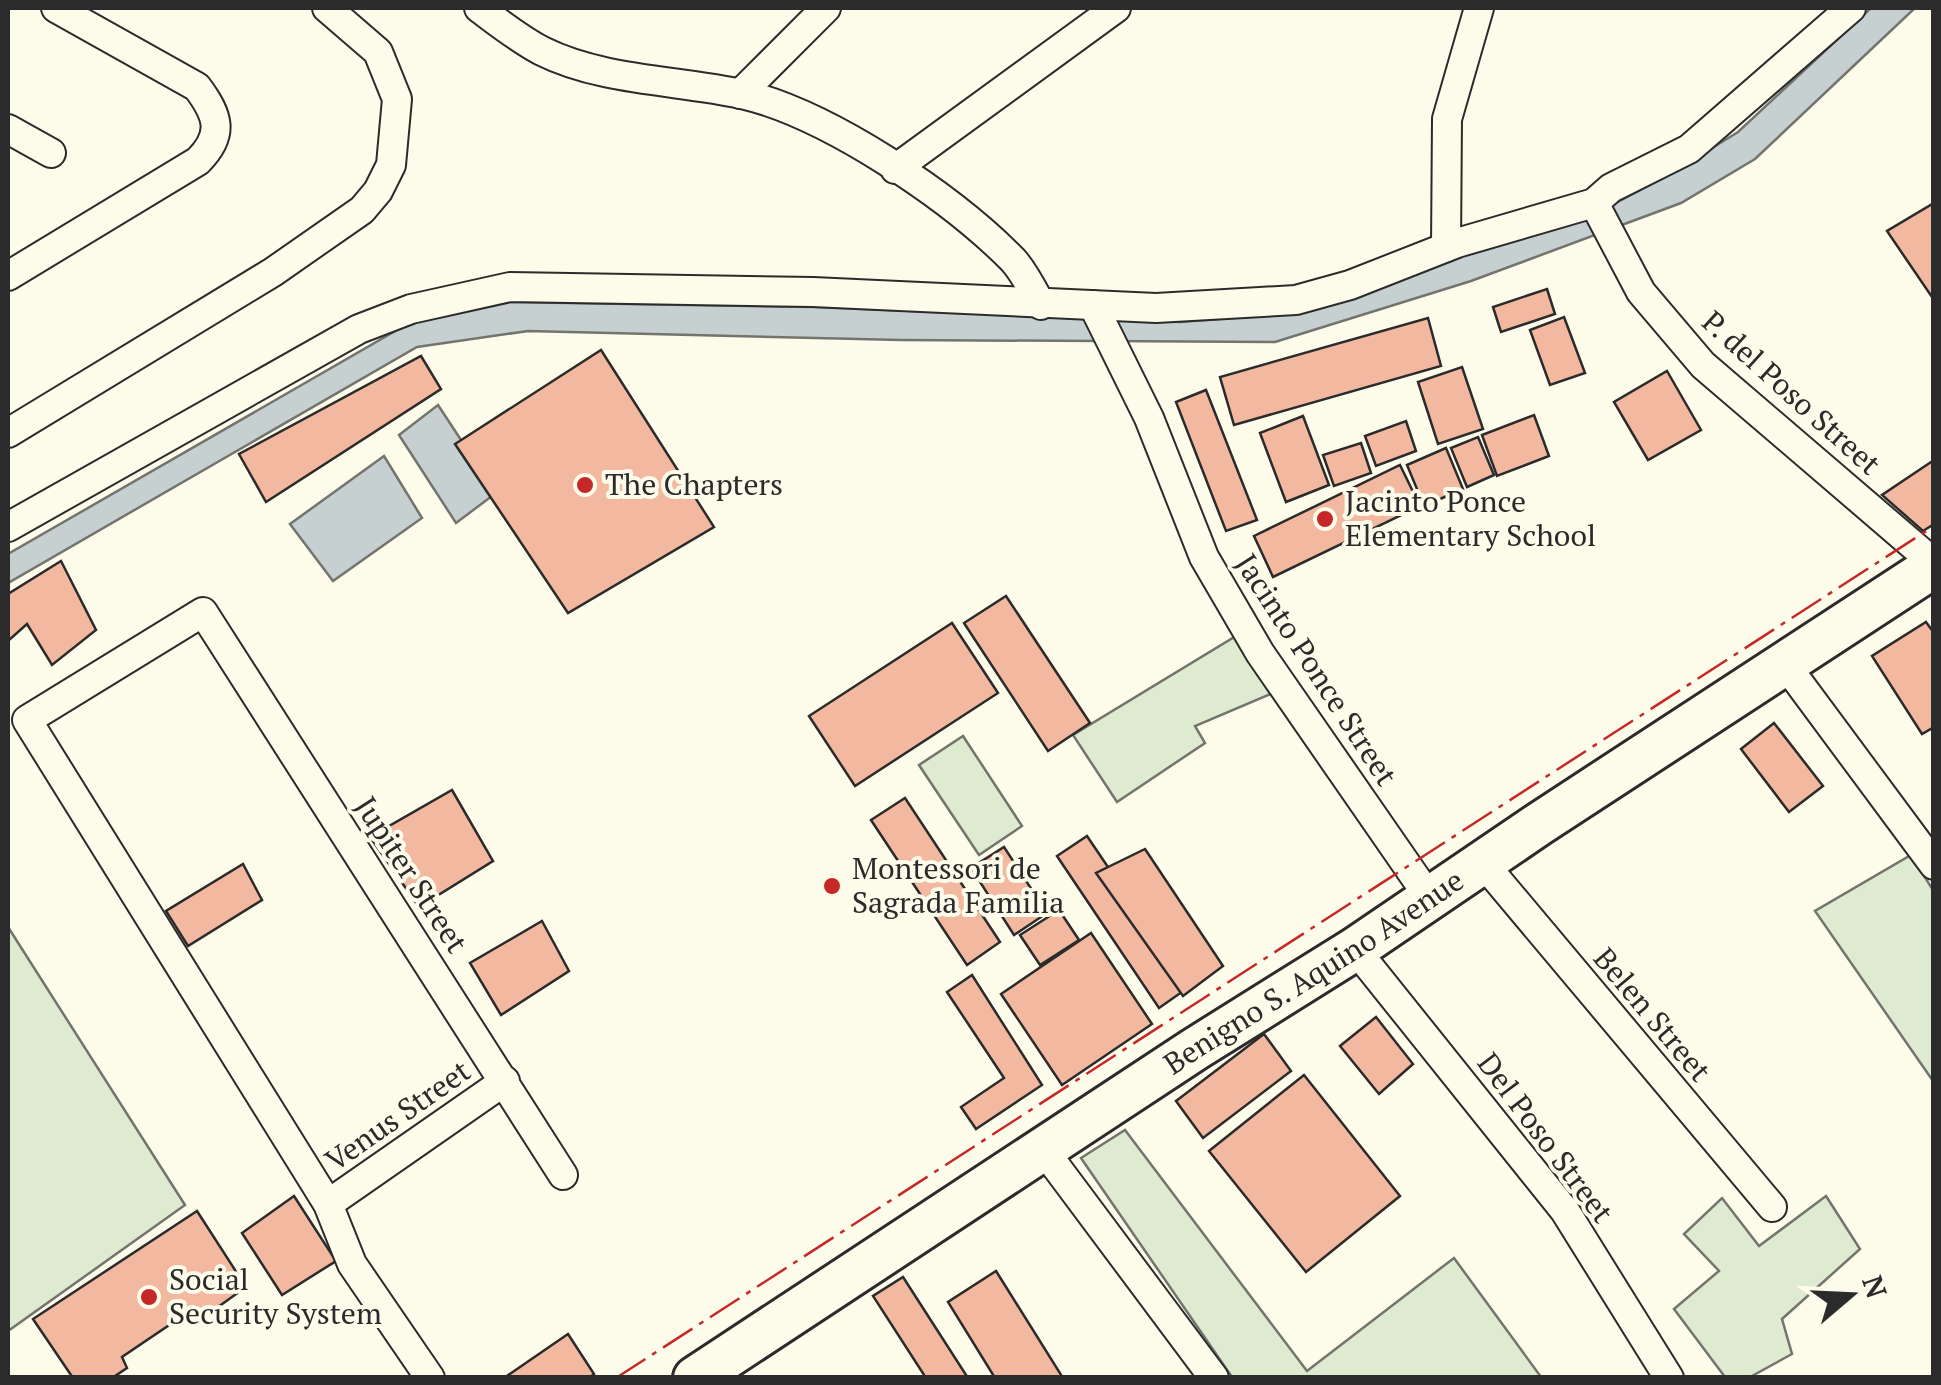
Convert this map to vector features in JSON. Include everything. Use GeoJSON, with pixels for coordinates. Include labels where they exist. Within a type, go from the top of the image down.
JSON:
{"type":"FeatureCollection","features":[{"type":"Feature","properties":{"kind":"main road","name":"Benigno S. Aquino Avenue"},"geometry":{"type":"LineString","coordinates":[[695,1378],[1785,664],[1926,579]]}},
{"type":"Feature","properties":{"kind":"street"},"geometry":{"type":"LineString","coordinates":[[8,276],[198,161],[212,148],[216,134],[210,104],[197,87],[56,8]]}},
{"type":"Feature","properties":{"kind":"street"},"geometry":{"type":"LineString","coordinates":[[8,433],[274,272],[362,210],[378,191],[391,165],[397,99],[378,52],[328,8]]}},
{"type":"Feature","properties":{"kind":"street"},"geometry":{"type":"LineString","coordinates":[[479,8],[544,52],[600,70],[775,103],[836,130],[975,226],[1016,263],[1042,305]]}},
{"type":"Feature","properties":{"kind":"street"},"geometry":{"type":"LineString","coordinates":[[740,94],[826,8]]}},
{"type":"Feature","properties":{"kind":"street"},"geometry":{"type":"LineString","coordinates":[[895,169],[1116,8]]}},
{"type":"Feature","properties":{"kind":"street"},"geometry":{"type":"LineString","coordinates":[[1446,247],[1447,120],[1479,8]]}},
{"type":"Feature","properties":{"kind":"street"},"geometry":{"type":"LineString","coordinates":[[8,527],[359,329],[411,309],[510,287],[813,292],[1156,308],[1296,300],[1350,285],[1446,247],[1594,203],[1611,188],[1688,149],[1851,8]]}},
{"type":"Feature","properties":{"kind":"street"},"geometry":{"type":"LineString","coordinates":[[8,129],[52,153]]}},
{"type":"Feature","properties":{"kind":"street","name":"P. del Poso Street"},"geometry":{"type":"LineString","coordinates":[[1594,203],[1641,292],[1704,364],[1926,579]]}},
{"type":"Feature","properties":{"kind":"street","name":"Jacinto Ponce Street"},"geometry":{"type":"LineString","coordinates":[[1093,305],[1149,418],[1204,557],[1260,653],[1429,897]]}},
{"type":"Feature","properties":{"kind":"street","name":"Jupiter Street"},"geometry":{"type":"LineString","coordinates":[[328,1204],[27,720],[203,612],[563,1175]]}},
{"type":"Feature","properties":{"kind":"street"},"geometry":{"type":"LineString","coordinates":[[1785,664],[1934,865]]}},
{"type":"Feature","properties":{"kind":"street","name":"Belen Street"},"geometry":{"type":"LineString","coordinates":[[1484,864],[1772,1208]]}},
{"type":"Feature","properties":{"kind":"street","name":"Del Poso Street"},"geometry":{"type":"LineString","coordinates":[[1355,949],[1565,1211],[1668,1378]]}},
{"type":"Feature","properties":{"kind":"street","name":"Venus Street"},"geometry":{"type":"LineString","coordinates":[[328,1204],[506,1081]]}},
{"type":"Feature","properties":{"kind":"street"},"geometry":{"type":"LineString","coordinates":[[1043,1149],[1214,1378]]}},
{"type":"Feature","properties":{"kind":"street"},"geometry":{"type":"LineString","coordinates":[[328,1204],[352,1264],[430,1378]]}},
{"type":"Feature","properties":{"kind":"green space"},"geometry":{"type":"Polygon","coordinates":[[[1236,636],[1273,693],[1195,726],[1205,743],[1117,802],[1073,735],[1236,636]]]}},
{"type":"Feature","properties":{"kind":"green space"},"geometry":{"type":"Polygon","coordinates":[[[963,736],[1022,826],[979,855],[919,765],[963,736]]]}},
{"type":"Feature","properties":{"kind":"green space"},"geometry":{"type":"Polygon","coordinates":[[[1911,855],[1933,890],[1933,1081],[1815,911],[1911,855]]]}},
{"type":"Feature","properties":{"kind":"green space"},"geometry":{"type":"Polygon","coordinates":[[[8,927],[185,1205],[8,1331],[8,927]]]}},
{"type":"Feature","properties":{"kind":"green space"},"geometry":{"type":"Polygon","coordinates":[[[1125,1130],[1307,1371],[1454,1258],[1541,1377],[1232,1377],[1081,1158],[1125,1130]]]}},
{"type":"Feature","properties":{"kind":"green space"},"geometry":{"type":"Polygon","coordinates":[[[1826,1196],[1860,1249],[1782,1319],[1792,1354],[1750,1377],[1725,1377],[1674,1309],[1719,1271],[1684,1234],[1722,1198],[1759,1246],[1826,1196]]]}},
{"type":"Feature","properties":{"kind":"shaded area"},"geometry":{"type":"Polygon","coordinates":[[[1871,8],[1915,8],[1755,159],[1681,203],[1471,281],[1275,342],[901,340],[528,331],[417,347],[8,583],[8,554],[411,322],[502,302],[814,307],[1180,322],[1270,315],[1589,217],[1738,132],[1871,8]]]}},
{"type":"Feature","properties":{"kind":"shaded area"},"geometry":{"type":"Polygon","coordinates":[[[438,405],[496,493],[456,523],[399,435],[438,405]]]}},
{"type":"Feature","properties":{"kind":"shaded area"},"geometry":{"type":"Polygon","coordinates":[[[384,456],[422,518],[333,581],[290,524],[384,456]]]}},
{"type":"Feature","properties":{"kind":"building"},"geometry":{"type":"Polygon","coordinates":[[[1934,203],[1934,300],[1887,231],[1934,203]]]}},
{"type":"Feature","properties":{"kind":"building"},"geometry":{"type":"Polygon","coordinates":[[[1547,289],[1555,314],[1501,332],[1493,307],[1547,289]]]}},
{"type":"Feature","properties":{"kind":"building"},"geometry":{"type":"Polygon","coordinates":[[[1564,317],[1585,373],[1550,385],[1530,330],[1564,317]]]}},
{"type":"Feature","properties":{"kind":"building"},"geometry":{"type":"Polygon","coordinates":[[[1428,318],[1441,366],[1234,425],[1220,377],[1428,318]]]}},
{"type":"Feature","properties":{"kind":"building","name":"The Chapters"},"geometry":{"type":"Polygon","coordinates":[[[601,350],[714,527],[568,613],[455,444],[601,350]]]}},
{"type":"Feature","properties":{"kind":"building"},"geometry":{"type":"Polygon","coordinates":[[[421,356],[441,389],[266,502],[239,454],[421,356]]]}},
{"type":"Feature","properties":{"kind":"building"},"geometry":{"type":"Polygon","coordinates":[[[1462,367],[1483,429],[1438,444],[1418,382],[1462,367]]]}},
{"type":"Feature","properties":{"kind":"building"},"geometry":{"type":"Polygon","coordinates":[[[1667,371],[1701,430],[1648,460],[1614,402],[1667,371]]]}},
{"type":"Feature","properties":{"kind":"building"},"geometry":{"type":"Polygon","coordinates":[[[1206,390],[1257,520],[1226,531],[1176,402],[1206,390]]]}},
{"type":"Feature","properties":{"kind":"building"},"geometry":{"type":"Polygon","coordinates":[[[1534,415],[1549,456],[1497,476],[1482,435],[1534,415]]]}},
{"type":"Feature","properties":{"kind":"building"},"geometry":{"type":"Polygon","coordinates":[[[1303,416],[1329,485],[1286,502],[1260,433],[1303,416]]]}},
{"type":"Feature","properties":{"kind":"building"},"geometry":{"type":"Polygon","coordinates":[[[1406,421],[1416,451],[1376,466],[1365,436],[1406,421]]]}},
{"type":"Feature","properties":{"kind":"building"},"geometry":{"type":"Polygon","coordinates":[[[1478,437],[1494,475],[1467,487],[1451,448],[1478,437]]]}},
{"type":"Feature","properties":{"kind":"building"},"geometry":{"type":"Polygon","coordinates":[[[1361,443],[1371,473],[1334,486],[1323,455],[1361,443]]]}},
{"type":"Feature","properties":{"kind":"building"},"geometry":{"type":"Polygon","coordinates":[[[1446,448],[1463,489],[1424,506],[1407,465],[1446,448]]]}},
{"type":"Feature","properties":{"kind":"building"},"geometry":{"type":"Polygon","coordinates":[[[1934,460],[1934,524],[1923,531],[1882,495],[1934,460]]]}},
{"type":"Feature","properties":{"kind":"building"},"geometry":{"type":"Polygon","coordinates":[[[1400,465],[1420,506],[1273,577],[1254,536],[1400,465]]]}},
{"type":"Feature","properties":{"kind":"building"},"geometry":{"type":"Polygon","coordinates":[[[61,561],[96,630],[52,665],[27,624],[8,641],[8,594],[61,561]]]}},
{"type":"Feature","properties":{"kind":"building"},"geometry":{"type":"Polygon","coordinates":[[[1006,596],[1090,723],[1048,751],[964,623],[1006,596]]]}},
{"type":"Feature","properties":{"kind":"building"},"geometry":{"type":"Polygon","coordinates":[[[1926,622],[1934,633],[1934,727],[1922,734],[1872,656],[1926,622]]]}},
{"type":"Feature","properties":{"kind":"building"},"geometry":{"type":"Polygon","coordinates":[[[952,623],[998,693],[855,786],[809,716],[952,623]]]}},
{"type":"Feature","properties":{"kind":"building"},"geometry":{"type":"Polygon","coordinates":[[[1774,723],[1823,786],[1789,812],[1741,749],[1774,723]]]}},
{"type":"Feature","properties":{"kind":"building"},"geometry":{"type":"Polygon","coordinates":[[[452,790],[493,861],[419,907],[370,837],[452,790]]]}},
{"type":"Feature","properties":{"kind":"building"},"geometry":{"type":"Polygon","coordinates":[[[905,798],[1000,942],[967,965],[871,820],[905,798]]]}},
{"type":"Feature","properties":{"kind":"building"},"geometry":{"type":"Polygon","coordinates":[[[1087,836],[1189,987],[1159,1008],[1057,856],[1087,836]]]}},
{"type":"Feature","properties":{"kind":"building"},"geometry":{"type":"Polygon","coordinates":[[[1004,847],[1047,913],[1014,935],[971,868],[1004,847]]]}},
{"type":"Feature","properties":{"kind":"building"},"geometry":{"type":"Polygon","coordinates":[[[1145,849],[1223,966],[1183,996],[1096,873],[1145,849]]]}},
{"type":"Feature","properties":{"kind":"building"},"geometry":{"type":"Polygon","coordinates":[[[243,864],[262,900],[188,946],[166,911],[243,864]]]}},
{"type":"Feature","properties":{"kind":"building"},"geometry":{"type":"Polygon","coordinates":[[[1059,910],[1079,940],[1040,965],[1020,935],[1059,910]]]}},
{"type":"Feature","properties":{"kind":"building"},"geometry":{"type":"Polygon","coordinates":[[[542,921],[569,971],[501,1015],[470,963],[542,921]]]}},
{"type":"Feature","properties":{"kind":"building"},"geometry":{"type":"Polygon","coordinates":[[[1091,933],[1152,1024],[1062,1085],[1001,994],[1091,933]]]}},
{"type":"Feature","properties":{"kind":"building"},"geometry":{"type":"Polygon","coordinates":[[[972,975],[1042,1085],[976,1129],[961,1107],[1004,1078],[947,992],[972,975]]]}},
{"type":"Feature","properties":{"kind":"building"},"geometry":{"type":"Polygon","coordinates":[[[1376,1017],[1413,1064],[1379,1094],[1340,1046],[1376,1017]]]}},
{"type":"Feature","properties":{"kind":"building"},"geometry":{"type":"Polygon","coordinates":[[[1264,1034],[1291,1071],[1203,1138],[1176,1101],[1264,1034]]]}},
{"type":"Feature","properties":{"kind":"building"},"geometry":{"type":"Polygon","coordinates":[[[1304,1075],[1400,1196],[1306,1272],[1209,1151],[1304,1075]]]}},
{"type":"Feature","properties":{"kind":"building"},"geometry":{"type":"Polygon","coordinates":[[[294,1196],[336,1261],[282,1295],[242,1233],[294,1196]]]}},
{"type":"Feature","properties":{"kind":"building","name":"Social Security System"},"geometry":{"type":"Polygon","coordinates":[[[197,1211],[246,1287],[204,1317],[196,1307],[122,1357],[127,1368],[112,1378],[73,1378],[33,1319],[197,1211]]]}},
{"type":"Feature","properties":{"kind":"building"},"geometry":{"type":"Polygon","coordinates":[[[996,1271],[1063,1378],[995,1378],[948,1302],[996,1271]]]}},
{"type":"Feature","properties":{"kind":"building"},"geometry":{"type":"Polygon","coordinates":[[[903,1277],[968,1378],[926,1378],[873,1296],[903,1277]]]}},
{"type":"Feature","properties":{"kind":"building"},"geometry":{"type":"Polygon","coordinates":[[[568,1334],[594,1374],[589,1378],[504,1378],[568,1334]]]}},
{"type":"Feature","properties":{"kind":"power"},"geometry":{"type":"LineString","coordinates":[[616,1378],[1934,526]]}},
{"type":"Feature","properties":{"kind":"place","name":"The Chapters"},"geometry":{"type":"Point","coordinates":[585,485]}},
{"type":"Feature","properties":{"kind":"place","name":"Jacinto Ponce Elementary School"},"geometry":{"type":"Point","coordinates":[1325,519]}},
{"type":"Feature","properties":{"kind":"place","name":"Montessori de Sagrada Familia"},"geometry":{"type":"Point","coordinates":[832,886]}},
{"type":"Feature","properties":{"kind":"place","name":"Social Security System"},"geometry":{"type":"Point","coordinates":[149,1297]}}]}
